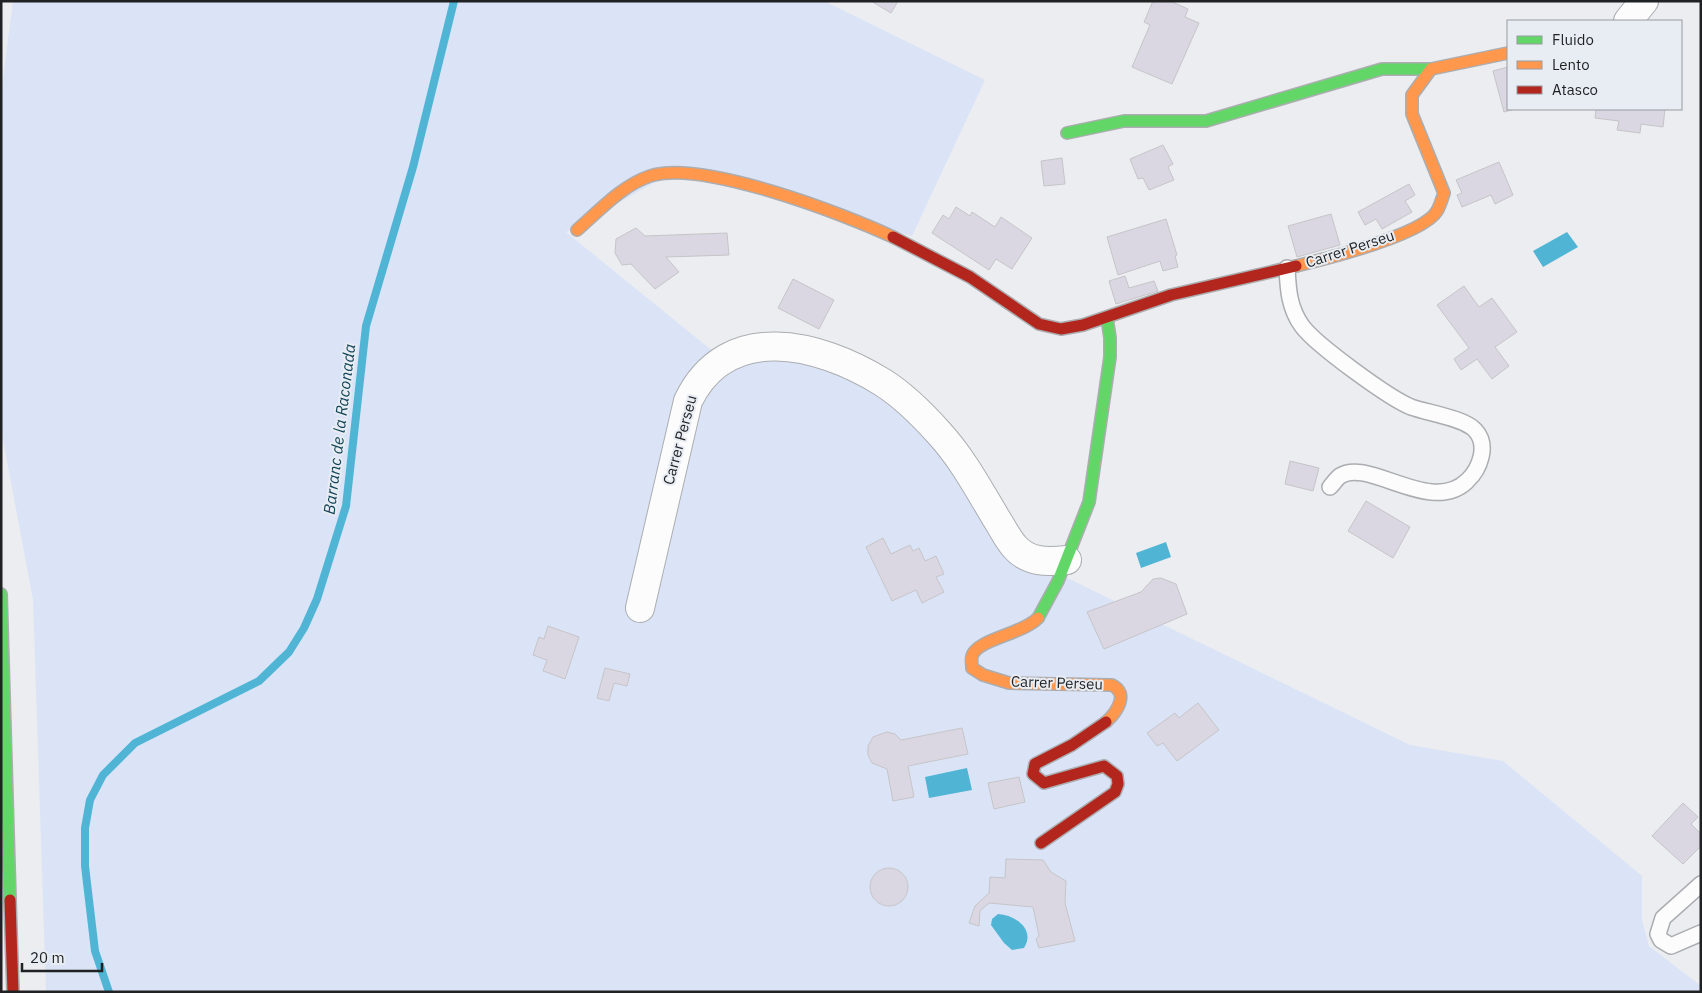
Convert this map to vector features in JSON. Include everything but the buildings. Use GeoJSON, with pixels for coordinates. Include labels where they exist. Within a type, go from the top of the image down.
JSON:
{"type":"FeatureCollection","features":[{"type":"Feature","properties":{"kind":"street"},"geometry":{"type":"LineString","coordinates":[[1629,20],[1644,1]]}},
{"type":"Feature","properties":{"kind":"street"},"geometry":{"type":"LineString","coordinates":[[1066,132],[1124,122],[1206,121],[1382,69],[1431,69],[1507,53]]}},
{"type":"Feature","properties":{"kind":"street","name":"Carrer Perseu"},"geometry":{"type":"LineString","coordinates":[[577,230],[636,183],[648,176],[661,173],[697,176],[782,194],[839,214],[901,241],[971,277],[1040,324],[1051,328],[1070,328],[1107,318],[1171,295],[1345,254],[1422,225],[1438,212],[1444,193],[1412,114],[1412,95],[1431,69]]}},
{"type":"Feature","properties":{"kind":"street","name":"Carrer Perseu"},"geometry":{"type":"LineString","coordinates":[[1040,843],[1115,792],[1118,784],[1117,776],[1104,766],[1046,783],[1041,782],[1034,778],[1032,772],[1035,764],[1070,746],[1101,726],[1118,710],[1121,703],[1121,694],[1116,687],[1104,684],[1041,684],[991,679],[980,675],[972,668],[971,657],[976,647],[983,643],[1022,632],[1033,625],[1045,608],[1084,518],[1094,479],[1112,342],[1107,318]]}},
{"type":"Feature","properties":{"kind":"street","name":"Carrer Perseu"},"geometry":{"type":"LineString","coordinates":[[640,608],[688,401],[695,387],[714,366],[741,350],[757,347],[785,347],[825,356],[881,382],[922,416],[956,453],[1015,547],[1039,561],[1067,560]]}},
{"type":"Feature","properties":{"kind":"street"},"geometry":{"type":"LineString","coordinates":[[1,594],[12,992]]}},
{"type":"Feature","properties":{"kind":"lane"},"geometry":{"type":"LineString","coordinates":[[1287,268],[1288,297],[1302,326],[1314,338],[1389,395],[1409,406],[1464,423],[1474,429],[1481,439],[1480,464],[1474,474],[1465,483],[1443,493],[1411,488],[1352,472],[1341,476],[1330,487]]}},
{"type":"Feature","properties":{"kind":"lane"},"geometry":{"type":"LineString","coordinates":[[1701,884],[1663,918],[1658,934],[1671,946],[1701,934]]}},
{"type":"Feature","properties":{"kind":"shaded area"},"geometry":{"type":"Polygon","coordinates":[[[13,1],[824,1],[985,80],[912,236],[679,169],[566,232],[731,366],[752,359],[808,363],[856,379],[912,416],[1055,572],[1410,745],[1503,761],[1642,876],[1642,920],[1649,946],[1701,986],[1701,992],[46,992],[33,600],[1,429],[1,93],[13,1]]]}},
{"type":"Feature","properties":{"kind":"water"},"geometry":{"type":"Polygon","coordinates":[[[1567,232],[1578,247],[1543,267],[1533,251],[1567,232]]]}},
{"type":"Feature","properties":{"kind":"water"},"geometry":{"type":"Polygon","coordinates":[[[1166,542],[1171,557],[1141,568],[1136,553],[1166,542]]]}},
{"type":"Feature","properties":{"kind":"water"},"geometry":{"type":"Polygon","coordinates":[[[967,768],[972,790],[929,798],[925,777],[967,768]]]}},
{"type":"Feature","properties":{"kind":"water"},"geometry":{"type":"Polygon","coordinates":[[[998,914],[1017,920],[1026,929],[1027,941],[1024,948],[1012,950],[1004,943],[991,925],[992,919],[998,914]]]}},
{"type":"Feature","properties":{"kind":"waterway","name":"Barranc de la Raconada"},"geometry":{"type":"LineString","coordinates":[[109,992],[95,951],[85,866],[85,828],[90,800],[103,775],[135,743],[259,681],[289,652],[304,628],[317,599],[346,506],[366,326],[413,167],[454,1]]}},
{"type":"Feature","properties":{"kind":"traffic: fast"},"geometry":{"type":"LineString","coordinates":[[1067,133],[1124,121],[1206,121],[1382,69],[1431,69]]}},
{"type":"Feature","properties":{"kind":"traffic: fast"},"geometry":{"type":"LineString","coordinates":[[1038,618],[1058,581],[1089,502],[1110,357],[1107,318]]}},
{"type":"Feature","properties":{"kind":"traffic: fast"},"geometry":{"type":"LineString","coordinates":[[1,594],[10,900]]}},
{"type":"Feature","properties":{"kind":"traffic: slow"},"geometry":{"type":"LineString","coordinates":[[1296,266],[1394,237],[1428,220],[1437,211],[1444,193],[1412,114],[1412,95],[1431,69],[1507,53]]}},
{"type":"Feature","properties":{"kind":"traffic: slow"},"geometry":{"type":"LineString","coordinates":[[577,230],[620,192],[639,180],[650,176],[673,173],[703,175],[772,192],[842,215],[893,237]]}},
{"type":"Feature","properties":{"kind":"traffic: slow"},"geometry":{"type":"LineString","coordinates":[[1038,618],[1031,624],[982,645],[972,657],[972,668],[983,675],[1009,683],[1112,685],[1120,693],[1121,698],[1114,714],[1106,722]]}},
{"type":"Feature","properties":{"kind":"traffic: jam"},"geometry":{"type":"LineString","coordinates":[[893,237],[970,277],[1039,324],[1061,329],[1083,325],[1171,295],[1296,266]]}},
{"type":"Feature","properties":{"kind":"traffic: jam"},"geometry":{"type":"LineString","coordinates":[[1041,843],[1115,792],[1118,784],[1117,776],[1104,766],[1044,783],[1033,774],[1035,764],[1072,745],[1106,722]]}},
{"type":"Feature","properties":{"kind":"traffic: jam"},"geometry":{"type":"LineString","coordinates":[[10,900],[13,992]]}}]}
